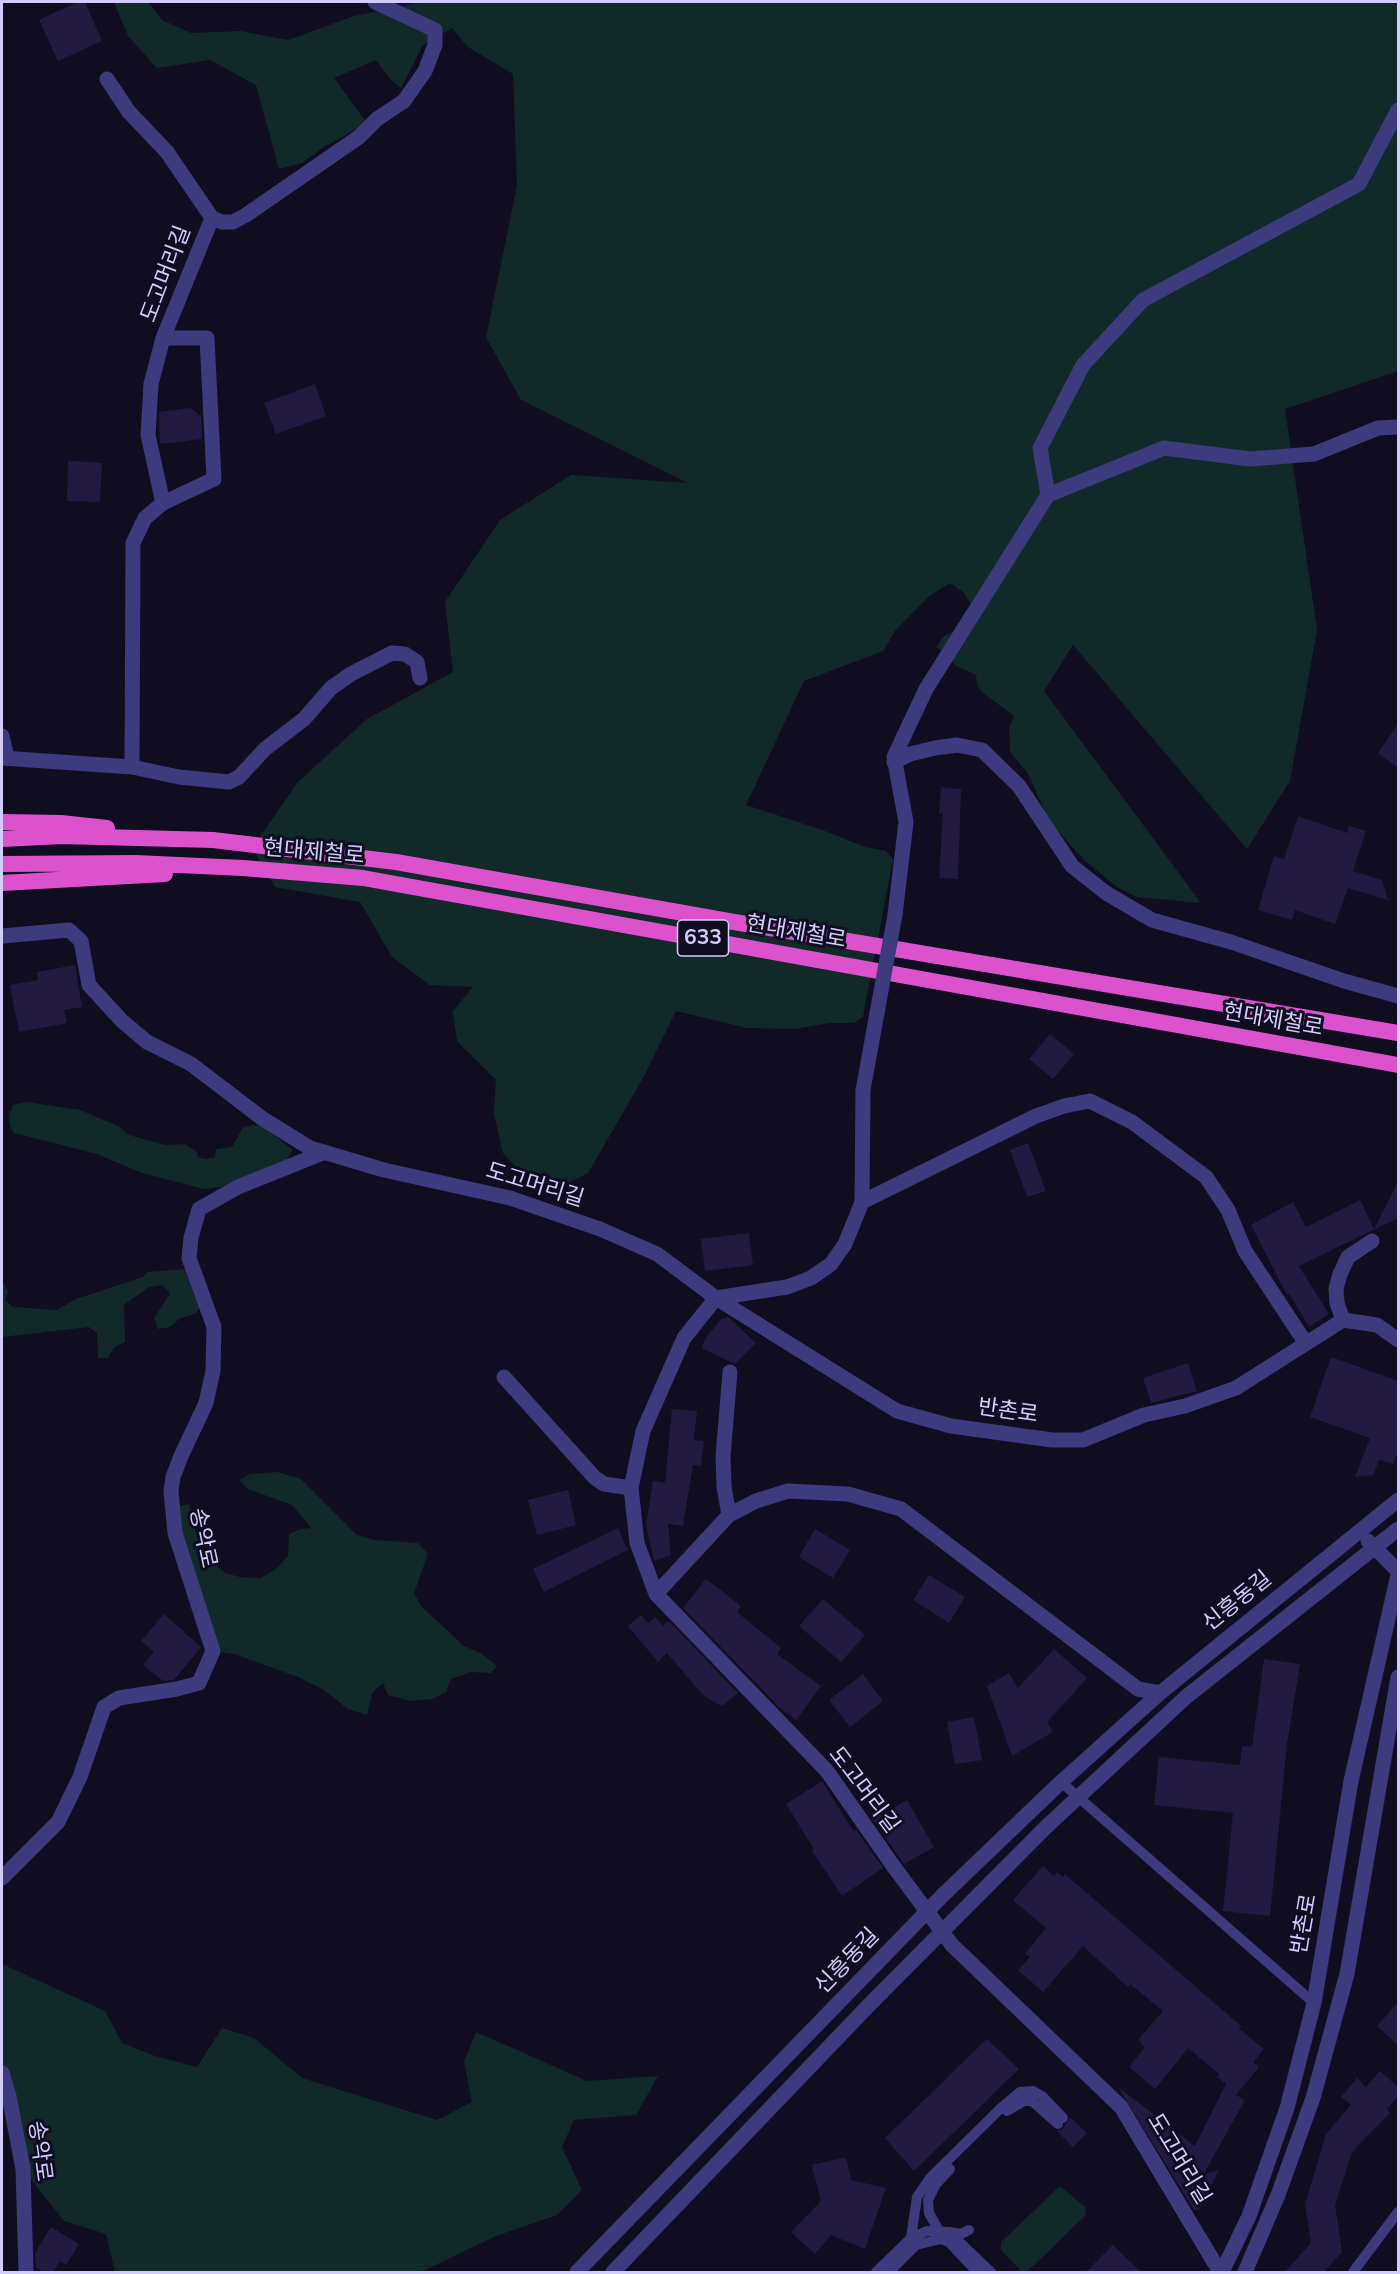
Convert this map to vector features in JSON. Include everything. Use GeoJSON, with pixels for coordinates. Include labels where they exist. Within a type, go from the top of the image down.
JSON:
{"type":"FeatureCollection","features":[{"type":"Feature","properties":{"kind":"highway"},"geometry":{"type":"LineString","coordinates":[[2,822],[61,823],[213,840]]}},
{"type":"Feature","properties":{"kind":"highway","name":"현대제철로"},"geometry":{"type":"LineString","coordinates":[[2,839],[62,836],[213,840],[396,862],[734,922],[1398,1033]]}},
{"type":"Feature","properties":{"kind":"highway","name":"현대제철로"},"geometry":{"type":"LineString","coordinates":[[2,864],[135,863],[254,869],[374,880],[1398,1065]]}},
{"type":"Feature","properties":{"kind":"highway"},"geometry":{"type":"LineString","coordinates":[[2,883],[254,869]]}},
{"type":"Feature","properties":{"kind":"street"},"geometry":{"type":"LineString","coordinates":[[212,218],[222,222],[233,222],[246,215],[359,137],[377,119],[404,101],[425,71],[435,45],[435,30],[375,2]]}},
{"type":"Feature","properties":{"kind":"street","name":"도고머리길"},"geometry":{"type":"LineString","coordinates":[[107,79],[129,112],[167,152],[212,218],[163,338],[207,338],[214,479],[164,503]]}},
{"type":"Feature","properties":{"kind":"street"},"geometry":{"type":"LineString","coordinates":[[1048,495],[1040,448],[1083,365],[1143,300],[1359,184],[1398,110]]}},
{"type":"Feature","properties":{"kind":"street"},"geometry":{"type":"LineString","coordinates":[[132,767],[133,543],[145,518],[164,503],[148,435],[151,384],[163,338]]}},
{"type":"Feature","properties":{"kind":"street"},"geometry":{"type":"LineString","coordinates":[[716,1298],[787,1287],[811,1278],[831,1264],[845,1244],[861,1202],[863,1090],[896,915],[906,822],[894,762],[926,689],[1048,495],[1164,448],[1250,459],[1314,454],[1378,428],[1398,427]]}},
{"type":"Feature","properties":{"kind":"street"},"geometry":{"type":"LineString","coordinates":[[2,736],[4,757],[132,767],[179,777],[229,782],[239,777],[265,749],[304,719],[331,688],[351,674],[392,653],[405,654],[417,662],[420,678]]}},
{"type":"Feature","properties":{"kind":"street"},"geometry":{"type":"LineString","coordinates":[[894,762],[910,754],[935,748],[957,745],[982,750],[1019,786],[1072,866],[1106,893],[1152,920],[1231,942],[1344,981],[1398,996]]}},
{"type":"Feature","properties":{"kind":"street","name":"도고머리길"},"geometry":{"type":"LineString","coordinates":[[2,936],[69,930],[81,940],[89,985],[122,1022],[147,1042],[191,1064],[285,1134],[324,1152],[384,1170],[510,1198],[600,1229],[657,1254],[716,1298],[684,1338],[643,1431],[631,1488],[637,1543],[656,1594],[827,1771],[952,1945],[1121,2107],[1221,2272]]}},
{"type":"Feature","properties":{"kind":"street"},"geometry":{"type":"LineString","coordinates":[[861,1202],[1036,1116],[1064,1106],[1090,1101],[1132,1122],[1206,1177],[1228,1210],[1245,1251],[1305,1342]]}},
{"type":"Feature","properties":{"kind":"street","name":"송악로"},"geometry":{"type":"LineString","coordinates":[[2,1878],[58,1822],[80,1777],[104,1707],[119,1698],[177,1689],[199,1683],[213,1651],[175,1533],[171,1491],[181,1456],[206,1403],[213,1371],[214,1327],[189,1258],[191,1238],[199,1209],[238,1186],[324,1152]]}},
{"type":"Feature","properties":{"kind":"street"},"geometry":{"type":"LineString","coordinates":[[1372,1241],[1348,1257],[1340,1274],[1337,1303],[1343,1320],[1377,1325],[1398,1340]]}},
{"type":"Feature","properties":{"kind":"street","name":"반촌로"},"geometry":{"type":"LineString","coordinates":[[716,1298],[897,1411],[951,1426],[1052,1440],[1083,1440],[1144,1415],[1185,1406],[1236,1388],[1305,1342],[1343,1320]]}},
{"type":"Feature","properties":{"kind":"street"},"geometry":{"type":"LineString","coordinates":[[729,1515],[724,1487],[723,1456],[730,1372]]}},
{"type":"Feature","properties":{"kind":"street"},"geometry":{"type":"LineString","coordinates":[[504,1377],[595,1478],[604,1484],[631,1488]]}},
{"type":"Feature","properties":{"kind":"street"},"geometry":{"type":"LineString","coordinates":[[656,1594],[729,1515],[756,1501],[788,1491],[848,1494],[901,1509],[1138,1689],[1160,1693]]}},
{"type":"Feature","properties":{"kind":"street","name":"신흥동길"},"geometry":{"type":"LineString","coordinates":[[577,2272],[943,1895],[1061,1782],[1160,1693],[1398,1500]]}},
{"type":"Feature","properties":{"kind":"street"},"geometry":{"type":"LineString","coordinates":[[613,2272],[871,2003],[1078,1798],[1186,1697],[1374,1547],[1396,1535],[1377,1518]]}},
{"type":"Feature","properties":{"kind":"street"},"geometry":{"type":"LineString","coordinates":[[1359,1532],[1398,1573]]}},
{"type":"Feature","properties":{"kind":"street","name":"반촌로"},"geometry":{"type":"LineString","coordinates":[[1221,2272],[1249,2216],[1287,2108],[1314,2002],[1351,1781],[1398,1573]]}},
{"type":"Feature","properties":{"kind":"street"},"geometry":{"type":"LineString","coordinates":[[1245,2272],[1278,2195],[1313,2098],[1347,1974],[1398,1677]]}},
{"type":"Feature","properties":{"kind":"street","name":"송악로"},"geometry":{"type":"LineString","coordinates":[[2,2073],[9,2096],[23,2169],[26,2272]]}},
{"type":"Feature","properties":{"kind":"lane"},"geometry":{"type":"LineString","coordinates":[[1061,1782],[1314,2002]]}},
{"type":"Feature","properties":{"kind":"lane"},"geometry":{"type":"LineString","coordinates":[[902,2259],[911,2238],[917,2197],[930,2178],[1020,2092],[1038,2093],[1061,2121],[1032,2101],[1024,2101],[1009,2109],[930,2192],[930,2213],[945,2235],[977,2272]]}},
{"type":"Feature","properties":{"kind":"lane"},"geometry":{"type":"LineString","coordinates":[[1353,2272],[1398,2212]]}},
{"type":"Feature","properties":{"kind":"lane"},"geometry":{"type":"LineString","coordinates":[[876,2272],[911,2238],[927,2231],[945,2235],[961,2234],[969,2230]]}},
{"type":"Feature","properties":{"kind":"lane"},"geometry":{"type":"LineString","coordinates":[[889,2272],[916,2245],[941,2239],[945,2235]]}},
{"type":"Feature","properties":{"kind":"lane"},"geometry":{"type":"LineString","coordinates":[[945,2235],[991,2272]]}},
{"type":"Feature","properties":{"kind":"green space"},"geometry":{"type":"Polygon","coordinates":[[[114,2],[148,2],[162,20],[191,33],[240,31],[288,40],[354,16],[422,2],[1398,2],[1398,371],[1285,409],[1317,630],[1290,781],[1247,849],[1073,645],[1044,691],[1201,903],[1137,897],[1117,887],[1084,860],[1050,822],[1027,772],[1010,752],[1009,728],[1014,716],[983,693],[977,685],[976,675],[956,666],[949,656],[936,647],[944,636],[956,630],[971,605],[964,593],[950,583],[929,596],[895,631],[883,651],[804,681],[746,805],[865,847],[886,851],[893,859],[863,1017],[854,1023],[829,1023],[796,1029],[747,1028],[676,1011],[643,1078],[588,1173],[566,1184],[543,1186],[521,1173],[503,1153],[494,1114],[496,1080],[457,1041],[453,1011],[473,987],[430,985],[392,957],[360,902],[275,887],[252,848],[298,782],[367,719],[453,672],[445,602],[500,520],[571,475],[688,483],[521,400],[486,337],[517,186],[513,74],[468,47],[452,28],[423,45],[401,88],[390,79],[376,60],[334,78],[367,123],[324,147],[302,163],[279,169],[256,85],[210,60],[157,68],[128,36],[114,2]]]}},
{"type":"Feature","properties":{"kind":"green space"},"geometry":{"type":"Polygon","coordinates":[[[26,1102],[80,1110],[118,1126],[129,1135],[165,1145],[185,1144],[197,1152],[198,1157],[205,1159],[215,1157],[216,1149],[232,1147],[243,1127],[253,1125],[264,1127],[293,1150],[283,1165],[229,1186],[204,1189],[142,1173],[97,1154],[14,1133],[10,1126],[9,1115],[13,1105],[26,1102]]]}},
{"type":"Feature","properties":{"kind":"green space"},"geometry":{"type":"Polygon","coordinates":[[[185,1269],[200,1308],[196,1313],[179,1319],[170,1327],[158,1329],[154,1318],[170,1294],[163,1285],[149,1287],[124,1305],[125,1342],[114,1348],[108,1358],[98,1358],[97,1333],[89,1327],[2,1337],[2,1280],[8,1291],[5,1300],[13,1307],[57,1310],[76,1299],[143,1277],[147,1272],[185,1269]]]}},
{"type":"Feature","properties":{"kind":"green space"},"geometry":{"type":"Polygon","coordinates":[[[278,1472],[301,1479],[357,1535],[374,1540],[418,1543],[428,1554],[414,1593],[422,1607],[464,1646],[482,1654],[497,1666],[491,1673],[471,1672],[451,1679],[446,1692],[433,1699],[411,1701],[388,1695],[383,1683],[372,1693],[367,1715],[348,1709],[324,1690],[298,1677],[234,1654],[213,1651],[175,1533],[180,1506],[189,1504],[197,1537],[206,1556],[225,1573],[240,1577],[261,1578],[276,1569],[288,1556],[289,1534],[311,1528],[292,1505],[248,1489],[239,1480],[250,1474],[278,1472]]]}},
{"type":"Feature","properties":{"kind":"green space"},"geometry":{"type":"Polygon","coordinates":[[[2,1964],[105,2011],[122,2043],[155,2056],[197,2067],[222,2028],[254,2038],[302,2078],[437,2120],[472,2102],[464,2061],[476,2032],[587,2081],[658,2076],[636,2115],[574,2120],[562,2147],[582,2190],[557,2215],[496,2236],[421,2272],[115,2272],[106,2234],[64,2221],[23,2169],[2,2073],[2,1964]]]}},
{"type":"Feature","properties":{"kind":"green space"},"geometry":{"type":"Polygon","coordinates":[[[1060,2186],[1085,2207],[1086,2215],[1029,2270],[1021,2271],[1001,2250],[1001,2242],[1060,2186]]]}},
{"type":"Feature","properties":{"kind":"building"},"geometry":{"type":"Polygon","coordinates":[[[78,2],[85,2],[102,41],[58,61],[39,20],[78,2]]]}},
{"type":"Feature","properties":{"kind":"building"},"geometry":{"type":"Polygon","coordinates":[[[315,384],[326,416],[276,434],[264,403],[315,384]]]}},
{"type":"Feature","properties":{"kind":"building"},"geometry":{"type":"Polygon","coordinates":[[[190,408],[201,416],[202,439],[160,444],[159,412],[190,408]]]}},
{"type":"Feature","properties":{"kind":"building"},"geometry":{"type":"Polygon","coordinates":[[[68,461],[102,463],[100,502],[67,501],[68,461]]]}},
{"type":"Feature","properties":{"kind":"building"},"geometry":{"type":"Polygon","coordinates":[[[1398,724],[1398,768],[1378,753],[1398,724]]]}},
{"type":"Feature","properties":{"kind":"building"},"geometry":{"type":"Polygon","coordinates":[[[941,787],[961,789],[958,879],[939,878],[943,813],[939,813],[941,787]]]}},
{"type":"Feature","properties":{"kind":"building"},"geometry":{"type":"Polygon","coordinates":[[[1298,816],[1347,833],[1349,826],[1366,831],[1353,871],[1382,880],[1388,900],[1348,888],[1335,924],[1295,910],[1292,920],[1258,910],[1274,856],[1284,859],[1298,816]]]}},
{"type":"Feature","properties":{"kind":"building"},"geometry":{"type":"Polygon","coordinates":[[[75,965],[82,1007],[64,1010],[67,1023],[19,1032],[10,985],[38,980],[37,972],[75,965]]]}},
{"type":"Feature","properties":{"kind":"building"},"geometry":{"type":"Polygon","coordinates":[[[1050,1034],[1074,1054],[1053,1079],[1029,1059],[1050,1034]]]}},
{"type":"Feature","properties":{"kind":"building"},"geometry":{"type":"Polygon","coordinates":[[[1028,1143],[1046,1191],[1027,1197],[1010,1150],[1028,1143]]]}},
{"type":"Feature","properties":{"kind":"building"},"geometry":{"type":"Polygon","coordinates":[[[1398,1182],[1398,1218],[1299,1266],[1329,1314],[1309,1327],[1289,1294],[1287,1295],[1251,1225],[1293,1202],[1306,1227],[1360,1200],[1374,1229],[1398,1182]]]}},
{"type":"Feature","properties":{"kind":"building"},"geometry":{"type":"Polygon","coordinates":[[[749,1233],[753,1265],[705,1271],[701,1239],[749,1233]]]}},
{"type":"Feature","properties":{"kind":"building"},"geometry":{"type":"Polygon","coordinates":[[[728,1317],[756,1343],[735,1364],[702,1348],[705,1339],[721,1319],[728,1317]]]}},
{"type":"Feature","properties":{"kind":"building"},"geometry":{"type":"Polygon","coordinates":[[[1331,1357],[1398,1381],[1398,1451],[1393,1464],[1379,1460],[1373,1475],[1355,1477],[1370,1438],[1310,1417],[1331,1357]]]}},
{"type":"Feature","properties":{"kind":"building"},"geometry":{"type":"Polygon","coordinates":[[[1188,1363],[1197,1391],[1151,1403],[1143,1378],[1188,1363]]]}},
{"type":"Feature","properties":{"kind":"building"},"geometry":{"type":"Polygon","coordinates":[[[672,1409],[697,1411],[694,1440],[704,1441],[701,1466],[693,1465],[683,1526],[668,1524],[671,1555],[654,1561],[646,1524],[653,1481],[665,1483],[672,1409]]]}},
{"type":"Feature","properties":{"kind":"building"},"geometry":{"type":"Polygon","coordinates":[[[568,1490],[576,1525],[537,1535],[528,1500],[568,1490]]]}},
{"type":"Feature","properties":{"kind":"building"},"geometry":{"type":"Polygon","coordinates":[[[618,1528],[628,1550],[544,1592],[533,1569],[618,1528]]]}},
{"type":"Feature","properties":{"kind":"building"},"geometry":{"type":"Polygon","coordinates":[[[815,1529],[850,1550],[833,1578],[799,1557],[815,1529]]]}},
{"type":"Feature","properties":{"kind":"building"},"geometry":{"type":"Polygon","coordinates":[[[929,1575],[965,1597],[949,1623],[913,1600],[929,1575]]]}},
{"type":"Feature","properties":{"kind":"building"},"geometry":{"type":"Polygon","coordinates":[[[706,1579],[741,1606],[737,1612],[781,1648],[777,1654],[821,1686],[796,1720],[780,1708],[683,1608],[706,1579]]]}},
{"type":"Feature","properties":{"kind":"building"},"geometry":{"type":"Polygon","coordinates":[[[823,1599],[865,1635],[841,1662],[799,1626],[823,1599]]]}},
{"type":"Feature","properties":{"kind":"building"},"geometry":{"type":"Polygon","coordinates":[[[164,1614],[201,1647],[174,1680],[163,1681],[143,1665],[154,1652],[141,1641],[164,1614]]]}},
{"type":"Feature","properties":{"kind":"building"},"geometry":{"type":"Polygon","coordinates":[[[641,1615],[648,1623],[655,1617],[663,1626],[669,1621],[738,1693],[722,1706],[704,1696],[667,1653],[658,1662],[628,1626],[641,1615]]]}},
{"type":"Feature","properties":{"kind":"building"},"geometry":{"type":"Polygon","coordinates":[[[1054,1649],[1087,1678],[1047,1722],[1053,1732],[1012,1756],[987,1686],[1009,1673],[1018,1688],[1054,1649]]]}},
{"type":"Feature","properties":{"kind":"building"},"geometry":{"type":"Polygon","coordinates":[[[1264,1659],[1300,1664],[1287,1744],[1270,1916],[1223,1911],[1233,1813],[1154,1805],[1159,1757],[1240,1765],[1242,1746],[1252,1747],[1264,1659]]]}},
{"type":"Feature","properties":{"kind":"building"},"geometry":{"type":"Polygon","coordinates":[[[863,1674],[883,1701],[850,1727],[829,1700],[863,1674]]]}},
{"type":"Feature","properties":{"kind":"building"},"geometry":{"type":"Polygon","coordinates":[[[974,1717],[982,1760],[955,1764],[947,1722],[974,1717]]]}},
{"type":"Feature","properties":{"kind":"building"},"geometry":{"type":"Polygon","coordinates":[[[822,1781],[850,1826],[854,1831],[856,1830],[883,1868],[842,1896],[812,1851],[814,1849],[786,1804],[822,1781]]]}},
{"type":"Feature","properties":{"kind":"building"},"geometry":{"type":"Polygon","coordinates":[[[907,1800],[934,1847],[904,1864],[873,1820],[907,1800]]]}},
{"type":"Feature","properties":{"kind":"building"},"geometry":{"type":"Polygon","coordinates":[[[1043,1866],[1054,1876],[1057,1872],[1063,1877],[1065,1874],[1241,2026],[1239,2029],[1264,2049],[1253,2062],[1259,2067],[1236,2095],[1245,2100],[1203,2175],[1219,2170],[1199,2210],[1194,2210],[1118,2087],[1195,2146],[1226,2084],[1217,2077],[1219,2074],[1188,2048],[1155,2089],[1129,2067],[1145,2047],[1138,2040],[1163,2011],[1130,1984],[1128,1987],[1083,1946],[1043,1992],[1018,1970],[1030,1957],[1025,1954],[1046,1928],[1013,1900],[1043,1866]]]}},
{"type":"Feature","properties":{"kind":"building"},"geometry":{"type":"Polygon","coordinates":[[[1398,2002],[1398,2045],[1377,2026],[1398,2002]]]}},
{"type":"Feature","properties":{"kind":"building"},"geometry":{"type":"Polygon","coordinates":[[[987,2039],[1019,2069],[914,2171],[885,2138],[987,2039]]]}},
{"type":"Feature","properties":{"kind":"building"},"geometry":{"type":"Polygon","coordinates":[[[1380,2071],[1398,2087],[1398,2096],[1387,2109],[1390,2113],[1352,2152],[1335,2205],[1342,2252],[1324,2272],[1285,2272],[1311,2243],[1305,2204],[1326,2134],[1351,2105],[1341,2097],[1357,2078],[1366,2087],[1380,2071]]]}},
{"type":"Feature","properties":{"kind":"building"},"geometry":{"type":"Polygon","coordinates":[[[1070,2117],[1087,2133],[1073,2147],[1057,2131],[1063,2129],[1070,2117]]]}},
{"type":"Feature","properties":{"kind":"building"},"geometry":{"type":"Polygon","coordinates":[[[846,2157],[851,2180],[886,2188],[865,2249],[831,2235],[815,2254],[791,2232],[821,2201],[812,2165],[846,2157]]]}},
{"type":"Feature","properties":{"kind":"building"},"geometry":{"type":"Polygon","coordinates":[[[51,2227],[79,2244],[66,2265],[60,2261],[53,2272],[44,2272],[36,2268],[35,2253],[51,2227]]]}},
{"type":"Feature","properties":{"kind":"building"},"geometry":{"type":"Polygon","coordinates":[[[1113,2245],[1141,2272],[1086,2272],[1113,2245]]]}}]}
